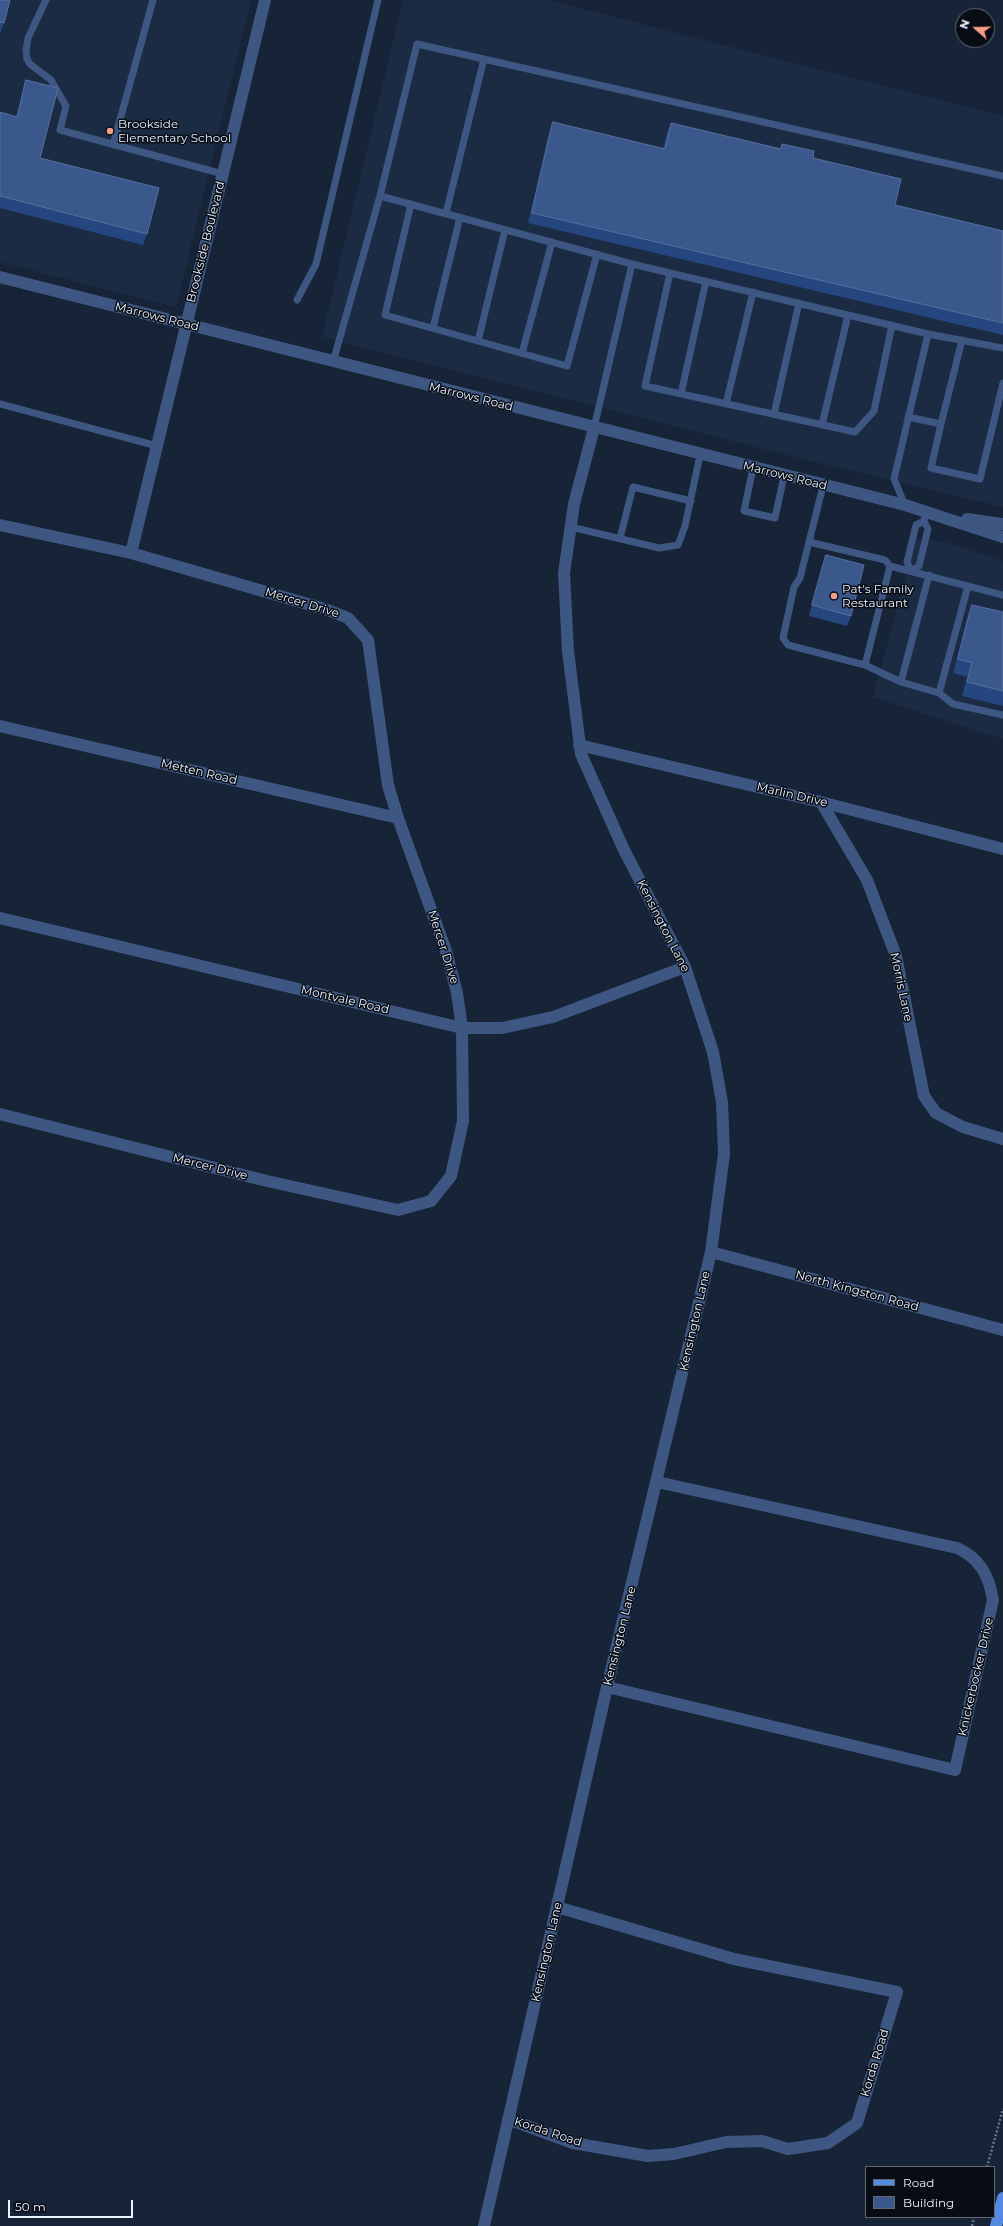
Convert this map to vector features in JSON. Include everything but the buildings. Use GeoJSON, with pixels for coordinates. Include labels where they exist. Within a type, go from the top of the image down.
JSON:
{"type":"FeatureCollection","features":[{"type":"Feature","properties":{"kind":"main road"},"geometry":{"type":"LineString","coordinates":[[996,2226],[1003,2198]]}},
{"type":"Feature","properties":{"kind":"street","name":"Brookside Boulevard"},"geometry":{"type":"LineString","coordinates":[[131,553],[265,0]]}},
{"type":"Feature","properties":{"kind":"street","name":"Marrows Road"},"geometry":{"type":"LineString","coordinates":[[0,277],[823,486],[905,505],[925,516],[942,516],[1003,524]]}},
{"type":"Feature","properties":{"kind":"street","name":"Kensington Lane"},"geometry":{"type":"LineString","coordinates":[[484,2226],[607,1687],[657,1482],[710,1252],[724,1154],[722,1102],[713,1052],[686,967],[624,850],[581,754],[579,745],[568,651],[564,573],[574,504],[594,428]]}},
{"type":"Feature","properties":{"kind":"street","name":"Marrows Road"},"geometry":{"type":"LineString","coordinates":[[942,516],[1003,537]]}},
{"type":"Feature","properties":{"kind":"street","name":"Mercer Drive"},"geometry":{"type":"LineString","coordinates":[[0,525],[131,553],[326,609],[348,618],[368,640],[388,785],[398,818],[446,951],[457,993],[462,1028],[463,1122],[451,1176],[431,1201],[398,1210],[267,1181],[0,1114]]}},
{"type":"Feature","properties":{"kind":"street","name":"Metten Road"},"geometry":{"type":"LineString","coordinates":[[0,726],[398,818]]}},
{"type":"Feature","properties":{"kind":"street","name":"Marlin Drive"},"geometry":{"type":"LineString","coordinates":[[579,745],[821,802],[1003,849]]}},
{"type":"Feature","properties":{"kind":"street","name":"Morris Lane"},"geometry":{"type":"LineString","coordinates":[[821,802],[867,880],[896,956],[924,1096],[936,1113],[963,1127],[1003,1139]]}},
{"type":"Feature","properties":{"kind":"street","name":"Montvale Road"},"geometry":{"type":"LineString","coordinates":[[0,918],[462,1028],[502,1028],[553,1017],[686,967]]}},
{"type":"Feature","properties":{"kind":"street","name":"North Kingston Road"},"geometry":{"type":"LineString","coordinates":[[710,1252],[1003,1330]]}},
{"type":"Feature","properties":{"kind":"street","name":"Knickerbocker Drive"},"geometry":{"type":"LineString","coordinates":[[607,1687],[955,1770],[994,1600],[985,1572],[976,1559],[957,1548],[657,1482]]}},
{"type":"Feature","properties":{"kind":"street","name":"Korda Road"},"geometry":{"type":"LineString","coordinates":[[508,2120],[573,2143],[648,2156],[674,2154],[726,2142],[762,2141],[788,2149],[828,2143],[857,2123],[897,1992],[734,1959],[557,1907]]}},
{"type":"Feature","properties":{"kind":"lane"},"geometry":{"type":"LineString","coordinates":[[46,0],[28,38],[26,50],[30,64],[51,80],[66,106],[60,130],[223,174]]}},
{"type":"Feature","properties":{"kind":"lane"},"geometry":{"type":"LineString","coordinates":[[113,145],[153,0]]}},
{"type":"Feature","properties":{"kind":"lane"},"geometry":{"type":"LineString","coordinates":[[297,300],[316,264],[378,0]]}},
{"type":"Feature","properties":{"kind":"lane"},"geometry":{"type":"LineString","coordinates":[[333,362],[380,196],[417,44],[1003,176]]}},
{"type":"Feature","properties":{"kind":"lane"},"geometry":{"type":"LineString","coordinates":[[446,213],[484,59]]}},
{"type":"Feature","properties":{"kind":"lane"},"geometry":{"type":"LineString","coordinates":[[380,196],[632,264],[928,334],[1003,348]]}},
{"type":"Feature","properties":{"kind":"lane"},"geometry":{"type":"LineString","coordinates":[[411,204],[384,315],[566,366],[597,254]]}},
{"type":"Feature","properties":{"kind":"lane"},"geometry":{"type":"LineString","coordinates":[[433,328],[460,217]]}},
{"type":"Feature","properties":{"kind":"lane"},"geometry":{"type":"LineString","coordinates":[[478,341],[505,230]]}},
{"type":"Feature","properties":{"kind":"lane"},"geometry":{"type":"LineString","coordinates":[[522,353],[552,242]]}},
{"type":"Feature","properties":{"kind":"lane"},"geometry":{"type":"LineString","coordinates":[[594,428],[632,264]]}},
{"type":"Feature","properties":{"kind":"lane"},"geometry":{"type":"LineString","coordinates":[[670,272],[645,386],[855,432],[874,410],[892,325]]}},
{"type":"Feature","properties":{"kind":"lane"},"geometry":{"type":"LineString","coordinates":[[682,394],[706,281]]}},
{"type":"Feature","properties":{"kind":"lane"},"geometry":{"type":"LineString","coordinates":[[726,404],[753,292]]}},
{"type":"Feature","properties":{"kind":"lane"},"geometry":{"type":"LineString","coordinates":[[774,414],[799,303]]}},
{"type":"Feature","properties":{"kind":"lane"},"geometry":{"type":"LineString","coordinates":[[822,425],[848,314]]}},
{"type":"Feature","properties":{"kind":"lane"},"geometry":{"type":"LineString","coordinates":[[905,505],[894,479],[928,334]]}},
{"type":"Feature","properties":{"kind":"lane"},"geometry":{"type":"LineString","coordinates":[[962,340],[931,468],[980,479],[1003,388]]}},
{"type":"Feature","properties":{"kind":"lane"},"geometry":{"type":"LineString","coordinates":[[0,404],[157,446]]}},
{"type":"Feature","properties":{"kind":"lane"},"geometry":{"type":"LineString","coordinates":[[908,417],[941,424]]}},
{"type":"Feature","properties":{"kind":"lane"},"geometry":{"type":"LineString","coordinates":[[571,526],[659,548],[678,545],[686,526],[700,455]]}},
{"type":"Feature","properties":{"kind":"lane"},"geometry":{"type":"LineString","coordinates":[[753,468],[744,511],[775,518],[784,476]]}},
{"type":"Feature","properties":{"kind":"lane"},"geometry":{"type":"LineString","coordinates":[[823,486],[800,578],[794,587],[783,638],[788,645],[865,665],[901,682],[939,693],[953,704],[1003,715]]}},
{"type":"Feature","properties":{"kind":"lane"},"geometry":{"type":"LineString","coordinates":[[620,538],[634,488],[691,501]]}},
{"type":"Feature","properties":{"kind":"lane"},"geometry":{"type":"LineString","coordinates":[[911,571],[919,566],[928,529],[925,516]]}},
{"type":"Feature","properties":{"kind":"lane"},"geometry":{"type":"LineString","coordinates":[[911,571],[907,562],[916,525],[925,516]]}},
{"type":"Feature","properties":{"kind":"lane"},"geometry":{"type":"LineString","coordinates":[[809,542],[885,560],[890,566],[1003,595]]}},
{"type":"Feature","properties":{"kind":"lane"},"geometry":{"type":"LineString","coordinates":[[865,665],[890,566]]}},
{"type":"Feature","properties":{"kind":"lane"},"geometry":{"type":"LineString","coordinates":[[901,682],[929,575]]}},
{"type":"Feature","properties":{"kind":"lane"},"geometry":{"type":"LineString","coordinates":[[939,693],[968,586]]}},
{"type":"Feature","properties":{"kind":"path"},"geometry":{"type":"LineString","coordinates":[[987,2166],[1003,2109]]}},
{"type":"Feature","properties":{"kind":"shaded area","name":"Brookside Elementary School"},"geometry":{"type":"Polygon","coordinates":[[[0,0],[251,0],[176,307],[0,262],[0,0]]]}},
{"type":"Feature","properties":{"kind":"shaded area"},"geometry":{"type":"Polygon","coordinates":[[[403,0],[547,0],[1003,116],[1003,507],[819,463],[322,337],[403,0]]]}},
{"type":"Feature","properties":{"kind":"shaded area"},"geometry":{"type":"Polygon","coordinates":[[[916,538],[949,543],[1003,561],[1003,739],[873,697],[916,538]]]}},
{"type":"Feature","properties":{"kind":"place","name":"Brookside Elementary School"},"geometry":{"type":"Point","coordinates":[110,131]}},
{"type":"Feature","properties":{"kind":"place","name":"Pat's Family Restaurant"},"geometry":{"type":"Point","coordinates":[834,596]}}]}
